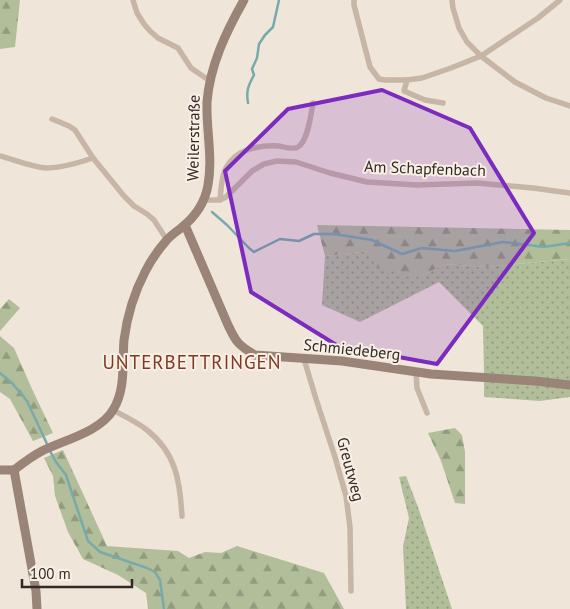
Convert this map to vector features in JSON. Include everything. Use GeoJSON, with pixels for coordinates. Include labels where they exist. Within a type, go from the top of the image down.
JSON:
{"type":"FeatureCollection","features":[{"type":"Feature","properties":{"kind":"main road","name":"Weilerstraße"},"geometry":{"type":"LineString","coordinates":[[14,470],[40,451],[96,426],[106,419],[113,410],[121,392],[126,326],[133,300],[145,271],[167,240],[196,214],[204,200],[210,166],[207,103],[210,81],[219,50],[244,0]]}},
{"type":"Feature","properties":{"kind":"main road","name":"Schmiedeberg"},"geometry":{"type":"LineString","coordinates":[[185,225],[235,340],[255,355],[351,362],[416,372],[568,385]]}},
{"type":"Feature","properties":{"kind":"main road"},"geometry":{"type":"LineString","coordinates":[[0,470],[14,470],[35,582],[37,609]]}},
{"type":"Feature","properties":{"kind":"street"},"geometry":{"type":"LineString","coordinates":[[133,0],[144,24],[150,31],[158,38],[178,48],[191,68],[210,81]]}},
{"type":"Feature","properties":{"kind":"street"},"geometry":{"type":"LineString","coordinates":[[354,0],[370,67],[379,79],[385,80],[422,78],[481,56],[538,18],[560,0]]}},
{"type":"Feature","properties":{"kind":"street"},"geometry":{"type":"LineString","coordinates":[[452,0],[459,28],[467,42],[481,56],[515,82],[546,98],[570,106]]}},
{"type":"Feature","properties":{"kind":"street"},"geometry":{"type":"LineString","coordinates":[[407,80],[404,91],[426,100],[443,103]]}},
{"type":"Feature","properties":{"kind":"street"},"geometry":{"type":"LineString","coordinates":[[204,200],[220,200],[224,170],[230,162],[245,150],[270,146],[299,147],[307,132],[313,104]]}},
{"type":"Feature","properties":{"kind":"street"},"geometry":{"type":"LineString","coordinates":[[52,119],[75,130],[93,158],[134,206],[154,220],[167,240]]}},
{"type":"Feature","properties":{"kind":"street"},"geometry":{"type":"LineString","coordinates":[[0,156],[37,167],[47,168],[57,168],[93,158]]}},
{"type":"Feature","properties":{"kind":"street","name":"Am Schapfenbach"},"geometry":{"type":"LineString","coordinates":[[220,200],[226,197],[252,171],[264,164],[277,161],[296,162],[367,182],[417,185],[476,183],[570,193]]}},
{"type":"Feature","properties":{"kind":"street","name":"Greutweg"},"geometry":{"type":"LineString","coordinates":[[304,358],[346,496],[350,527],[351,591]]}},
{"type":"Feature","properties":{"kind":"street"},"geometry":{"type":"LineString","coordinates":[[416,372],[417,388],[427,413]]}},
{"type":"Feature","properties":{"kind":"street"},"geometry":{"type":"LineString","coordinates":[[113,410],[145,429],[168,452],[178,476],[182,516]]}},
{"type":"Feature","properties":{"kind":"highlighted area"},"geometry":{"type":"Polygon","coordinates":[[[382,90],[470,128],[534,233],[437,364],[338,346],[251,292],[225,171],[288,109],[382,90]]]}},
{"type":"Feature","properties":{"kind":"green space"},"geometry":{"type":"Polygon","coordinates":[[[0,0],[20,0],[15,47],[0,49],[0,0]]]}},
{"type":"Feature","properties":{"kind":"green space"},"geometry":{"type":"Polygon","coordinates":[[[317,225],[570,230],[570,259],[485,267],[444,264],[419,277],[379,268],[370,251],[325,256],[317,225]]]}},
{"type":"Feature","properties":{"kind":"green space"},"geometry":{"type":"Polygon","coordinates":[[[370,251],[419,277],[444,264],[485,267],[570,259],[570,382],[484,374],[483,326],[439,282],[360,322],[322,305],[325,256],[370,251]]]}},
{"type":"Feature","properties":{"kind":"green space"},"geometry":{"type":"Polygon","coordinates":[[[9,299],[20,308],[0,331],[0,309],[9,299]]]}},
{"type":"Feature","properties":{"kind":"green space"},"geometry":{"type":"Polygon","coordinates":[[[0,336],[14,348],[53,433],[33,441],[10,399],[0,392],[0,336]]]}},
{"type":"Feature","properties":{"kind":"green space"},"geometry":{"type":"Polygon","coordinates":[[[484,381],[563,387],[570,389],[570,397],[540,401],[484,397],[484,381]]]}},
{"type":"Feature","properties":{"kind":"green space"},"geometry":{"type":"Polygon","coordinates":[[[455,428],[462,435],[465,452],[465,504],[455,503],[441,461],[428,433],[455,428]]]}},
{"type":"Feature","properties":{"kind":"green space"},"geometry":{"type":"Polygon","coordinates":[[[63,450],[107,546],[178,551],[189,558],[205,552],[221,553],[237,546],[324,573],[344,609],[148,609],[146,593],[118,575],[83,559],[68,532],[55,496],[53,476],[44,458],[63,450]]]}},
{"type":"Feature","properties":{"kind":"green space"},"geometry":{"type":"Polygon","coordinates":[[[406,476],[452,609],[406,609],[403,546],[409,518],[399,477],[406,476]]]}},
{"type":"Feature","properties":{"kind":"waterway"},"geometry":{"type":"LineString","coordinates":[[248,103],[248,89],[254,75],[252,69],[257,58],[259,44],[273,27],[279,0]]}},
{"type":"Feature","properties":{"kind":"waterway"},"geometry":{"type":"LineString","coordinates":[[212,212],[254,252],[280,239],[299,241],[314,234],[334,234],[372,240],[402,254],[422,248],[455,251],[503,242],[544,247],[570,243]]}},
{"type":"Feature","properties":{"kind":"waterway"},"geometry":{"type":"LineString","coordinates":[[0,373],[12,383],[27,401],[48,446]]}},
{"type":"Feature","properties":{"kind":"waterway"},"geometry":{"type":"LineString","coordinates":[[50,451],[66,475],[88,541],[100,552],[155,572],[160,580],[164,609]]}},
{"type":"Feature","properties":{"kind":"district","name":"UNTERBETTRINGEN"},"geometry":{"type":"Point","coordinates":[192,362]}}]}
